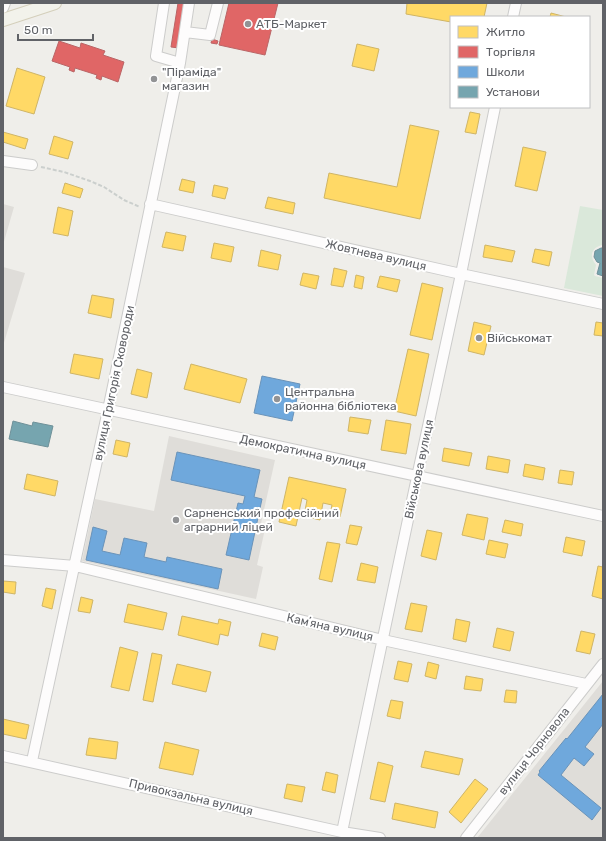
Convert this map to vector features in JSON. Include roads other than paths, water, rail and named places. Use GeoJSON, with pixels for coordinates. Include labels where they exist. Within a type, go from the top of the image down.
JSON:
{"type":"FeatureCollection","features":[{"type":"Feature","properties":{"kind":"main road"},"geometry":{"type":"LineString","coordinates":[[3,20],[54,4]]}},
{"type":"Feature","properties":{"kind":"street"},"geometry":{"type":"LineString","coordinates":[[3,8],[5,3]]}},
{"type":"Feature","properties":{"kind":"street"},"geometry":{"type":"LineString","coordinates":[[164,3],[156,56],[180,63]]}},
{"type":"Feature","properties":{"kind":"street","name":"вулиця Григорія Сковороди"},"geometry":{"type":"LineString","coordinates":[[32,761],[75,566],[180,63],[189,3]]}},
{"type":"Feature","properties":{"kind":"street"},"geometry":{"type":"LineString","coordinates":[[185,32],[210,34],[218,3]]}},
{"type":"Feature","properties":{"kind":"street"},"geometry":{"type":"LineString","coordinates":[[513,16],[516,3]]}},
{"type":"Feature","properties":{"kind":"street","name":"Військова вулиця"},"geometry":{"type":"LineString","coordinates":[[342,832],[461,274],[495,108]]}},
{"type":"Feature","properties":{"kind":"street"},"geometry":{"type":"LineString","coordinates":[[3,161],[32,165]]}},
{"type":"Feature","properties":{"kind":"street","name":"Жовтнева вулиця"},"geometry":{"type":"LineString","coordinates":[[149,207],[603,304]]}},
{"type":"Feature","properties":{"kind":"street","name":"Демократична вулиця"},"geometry":{"type":"LineString","coordinates":[[3,387],[603,516]]}},
{"type":"Feature","properties":{"kind":"street","name":"Камʼяна вулиця"},"geometry":{"type":"LineString","coordinates":[[3,560],[75,566],[383,640],[586,684]]}},
{"type":"Feature","properties":{"kind":"street","name":"вулиця Чорновола"},"geometry":{"type":"LineString","coordinates":[[466,838],[586,684],[599,674],[603,664]]}},
{"type":"Feature","properties":{"kind":"street","name":"Привокзальна вулиця"},"geometry":{"type":"LineString","coordinates":[[3,756],[32,761],[342,832],[380,838]]}},
{"type":"Feature","properties":{"kind":"place","name":"АТБ-Маркет"},"geometry":{"type":"Point","coordinates":[248,24]}},
{"type":"Feature","properties":{"kind":"place","name":"\"Піраміда\" магазин"},"geometry":{"type":"Point","coordinates":[154,79]}},
{"type":"Feature","properties":{"kind":"place","name":"Військомат"},"geometry":{"type":"Point","coordinates":[479,338]}},
{"type":"Feature","properties":{"kind":"place","name":"Центральна районна бібліотека"},"geometry":{"type":"Point","coordinates":[277,399]}},
{"type":"Feature","properties":{"kind":"place","name":"Сарненський професійний аграрний ліцей"},"geometry":{"type":"Point","coordinates":[176,520]}}]}
